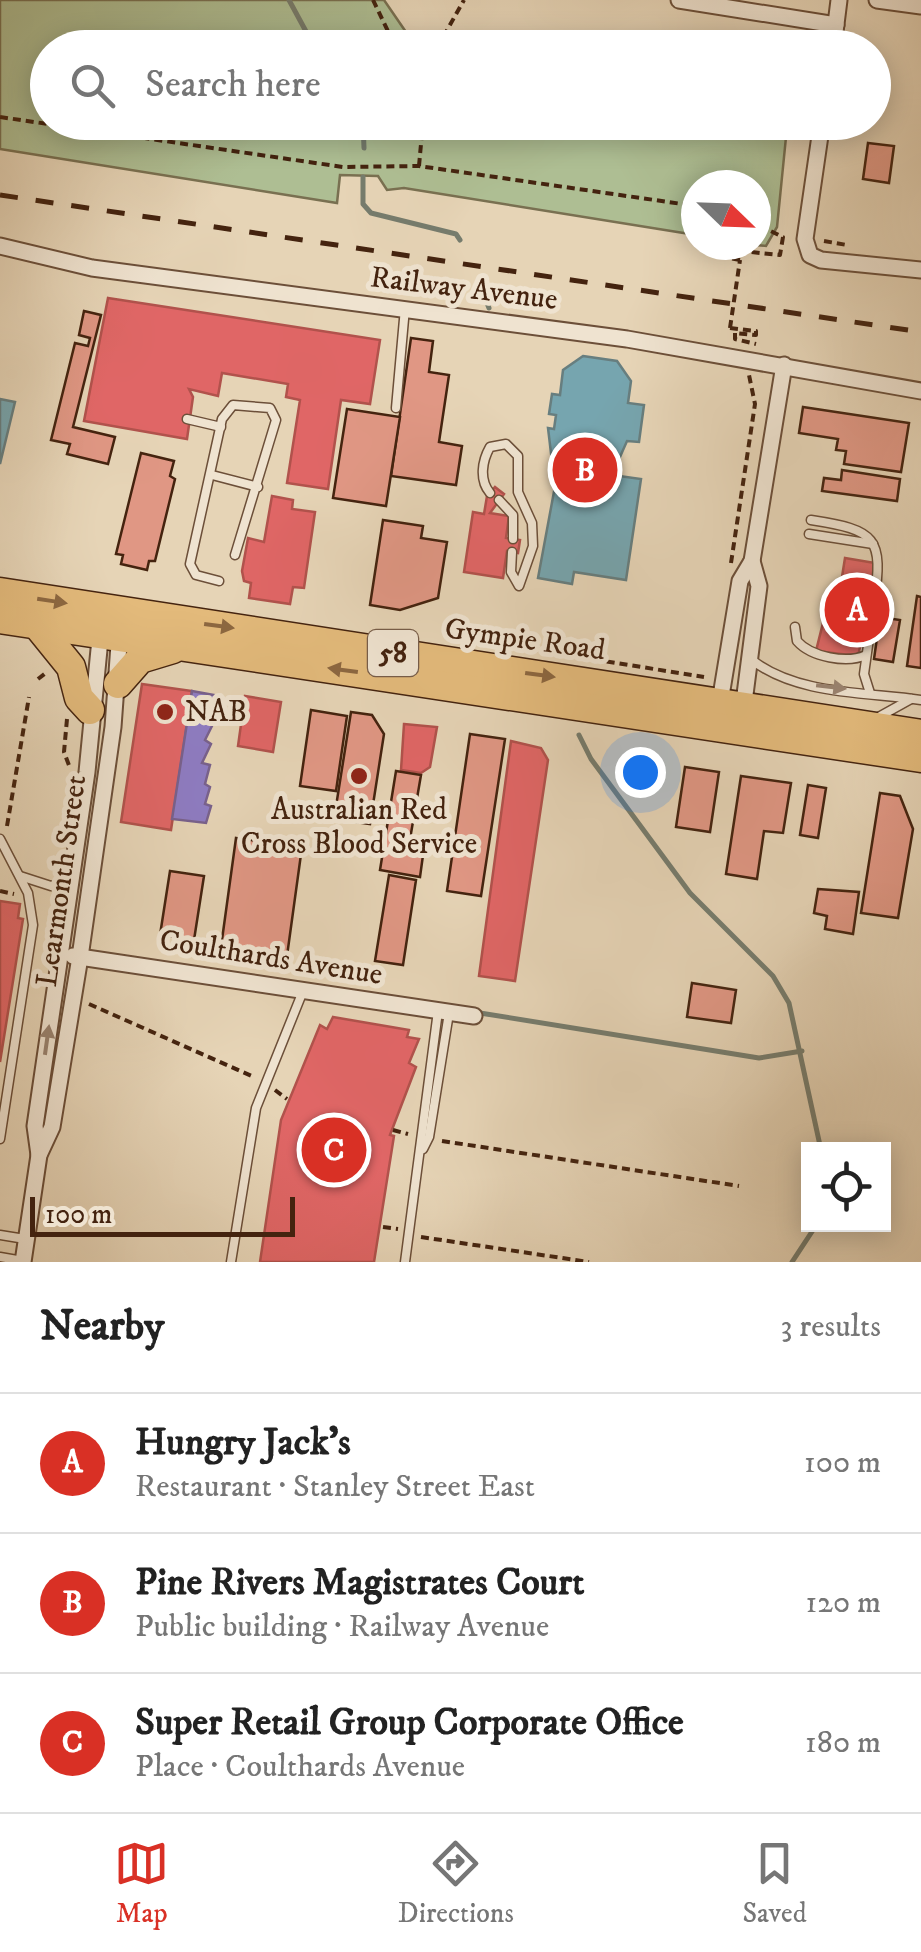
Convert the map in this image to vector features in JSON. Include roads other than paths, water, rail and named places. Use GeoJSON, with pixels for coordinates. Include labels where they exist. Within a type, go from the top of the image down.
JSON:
{"type":"FeatureCollection","features":[{"type":"Feature","properties":{"kind":"highway","name":"Gympie Road"},"geometry":{"type":"LineString","coordinates":[[0,592],[179,646],[730,716],[867,725],[921,734]]}},
{"type":"Feature","properties":{"kind":"highway","name":"Gympie Road"},"geometry":{"type":"LineString","coordinates":[[0,619],[37,625],[111,624],[730,716],[921,758]]}},
{"type":"Feature","properties":{"kind":"highway"},"geometry":{"type":"LineString","coordinates":[[37,625],[71,667],[79,709]]}},
{"type":"Feature","properties":{"kind":"highway"},"geometry":{"type":"LineString","coordinates":[[118,684],[140,659],[179,646]]}},
{"type":"Feature","properties":{"kind":"street"},"geometry":{"type":"LineString","coordinates":[[678,0],[836,25]]}},
{"type":"Feature","properties":{"kind":"street"},"geometry":{"type":"LineString","coordinates":[[835,30],[839,0]]}},
{"type":"Feature","properties":{"kind":"street"},"geometry":{"type":"LineString","coordinates":[[877,0],[921,6]]}},
{"type":"Feature","properties":{"kind":"street"},"geometry":{"type":"LineString","coordinates":[[819,140],[805,239],[810,255],[821,260],[921,270]]}},
{"type":"Feature","properties":{"kind":"street","name":"Railway Avenue"},"geometry":{"type":"LineString","coordinates":[[0,246],[92,268],[405,308],[784,365],[921,391]]}},
{"type":"Feature","properties":{"kind":"street"},"geometry":{"type":"LineString","coordinates":[[730,716],[740,581],[752,561],[784,365]]}},
{"type":"Feature","properties":{"kind":"street"},"geometry":{"type":"LineString","coordinates":[[730,716],[748,658],[759,586],[752,561]]}},
{"type":"Feature","properties":{"kind":"street","name":"Learmonth Street"},"geometry":{"type":"LineString","coordinates":[[23,1261],[39,1155],[52,1127],[80,957],[118,684],[111,624]]}},
{"type":"Feature","properties":{"kind":"street","name":"Learmonth Street"},"geometry":{"type":"LineString","coordinates":[[39,1155],[34,1126],[72,876],[79,709],[111,624]]}},
{"type":"Feature","properties":{"kind":"street"},"geometry":{"type":"LineString","coordinates":[[72,876],[92,872]]}},
{"type":"Feature","properties":{"kind":"street","name":"Coulthards Avenue"},"geometry":{"type":"LineString","coordinates":[[59,954],[474,1016]]}},
{"type":"Feature","properties":{"kind":"lane"},"geometry":{"type":"LineString","coordinates":[[396,408],[405,308]]}},
{"type":"Feature","properties":{"kind":"lane"},"geometry":{"type":"LineString","coordinates":[[219,581],[196,575],[190,564],[221,426],[233,405],[274,411],[276,420],[234,554]]}},
{"type":"Feature","properties":{"kind":"lane"},"geometry":{"type":"LineString","coordinates":[[187,418],[221,426]]}},
{"type":"Feature","properties":{"kind":"lane"},"geometry":{"type":"LineString","coordinates":[[490,494],[483,480],[486,456],[490,447],[506,444],[518,456],[518,492],[532,522],[529,566],[520,586],[510,572],[512,552]]}},
{"type":"Feature","properties":{"kind":"lane"},"geometry":{"type":"LineString","coordinates":[[212,476],[258,487]]}},
{"type":"Feature","properties":{"kind":"lane"},"geometry":{"type":"LineString","coordinates":[[499,500],[514,515],[513,539]]}},
{"type":"Feature","properties":{"kind":"lane"},"geometry":{"type":"LineString","coordinates":[[811,520],[853,527],[876,545],[880,564],[874,603]]}},
{"type":"Feature","properties":{"kind":"lane"},"geometry":{"type":"LineString","coordinates":[[809,534],[876,545]]}},
{"type":"Feature","properties":{"kind":"lane"},"geometry":{"type":"LineString","coordinates":[[870,693],[864,674],[872,617]]}},
{"type":"Feature","properties":{"kind":"lane"},"geometry":{"type":"LineString","coordinates":[[795,628],[796,641],[811,652],[856,659],[866,655]]}},
{"type":"Feature","properties":{"kind":"lane"},"geometry":{"type":"LineString","coordinates":[[748,658],[784,680],[916,700]]}},
{"type":"Feature","properties":{"kind":"lane"},"geometry":{"type":"LineString","coordinates":[[867,725],[916,700]]}},
{"type":"Feature","properties":{"kind":"lane"},"geometry":{"type":"LineString","coordinates":[[0,839],[20,876],[34,925],[0,1139]]}},
{"type":"Feature","properties":{"kind":"lane"},"geometry":{"type":"LineString","coordinates":[[20,876],[52,886],[72,876]]}},
{"type":"Feature","properties":{"kind":"lane"},"geometry":{"type":"LineString","coordinates":[[232,1262],[263,1082],[303,991]]}},
{"type":"Feature","properties":{"kind":"lane"},"geometry":{"type":"LineString","coordinates":[[405,1262],[443,1012]]}},
{"type":"Feature","properties":{"kind":"lane"},"geometry":{"type":"LineString","coordinates":[[0,1235],[26,1239]]}},
{"type":"Feature","properties":{"kind":"lane"},"geometry":{"type":"LineString","coordinates":[[0,1257],[23,1261]]}},
{"type":"Feature","properties":{"kind":"waterway"},"geometry":{"type":"LineString","coordinates":[[289,0],[305,30]]}},
{"type":"Feature","properties":{"kind":"waterway"},"geometry":{"type":"LineString","coordinates":[[364,140],[364,148]]}},
{"type":"Feature","properties":{"kind":"waterway"},"geometry":{"type":"LineString","coordinates":[[363,177],[363,204],[371,213],[456,234],[460,240]]}},
{"type":"Feature","properties":{"kind":"waterway"},"geometry":{"type":"LineString","coordinates":[[483,293],[489,308]]}},
{"type":"Feature","properties":{"kind":"waterway"},"geometry":{"type":"LineString","coordinates":[[579,735],[591,759],[690,893],[773,976],[789,1003],[819,1142]]}},
{"type":"Feature","properties":{"kind":"waterway"},"geometry":{"type":"LineString","coordinates":[[480,1013],[759,1058],[802,1051]]}},
{"type":"Feature","properties":{"kind":"waterway"},"geometry":{"type":"LineString","coordinates":[[792,1262],[812,1232]]}},
{"type":"Feature","properties":{"kind":"railway"},"geometry":{"type":"LineString","coordinates":[[0,195],[921,332]]}},
{"type":"Feature","properties":{"kind":"place","name":"Pine Rivers Magistrates Court"},"geometry":{"type":"Point","coordinates":[585,470]}},
{"type":"Feature","properties":{"kind":"place","name":"Hungry Jack's"},"geometry":{"type":"Point","coordinates":[857,610]}},
{"type":"Feature","properties":{"kind":"place","name":"NAB"},"geometry":{"type":"Point","coordinates":[165,712]}},
{"type":"Feature","properties":{"kind":"place","name":"Australian Red Cross Blood Service"},"geometry":{"type":"Point","coordinates":[359,776]}},
{"type":"Feature","properties":{"kind":"place","name":"Super Retail Group Corporate Office"},"geometry":{"type":"Point","coordinates":[334,1150]}}]}
